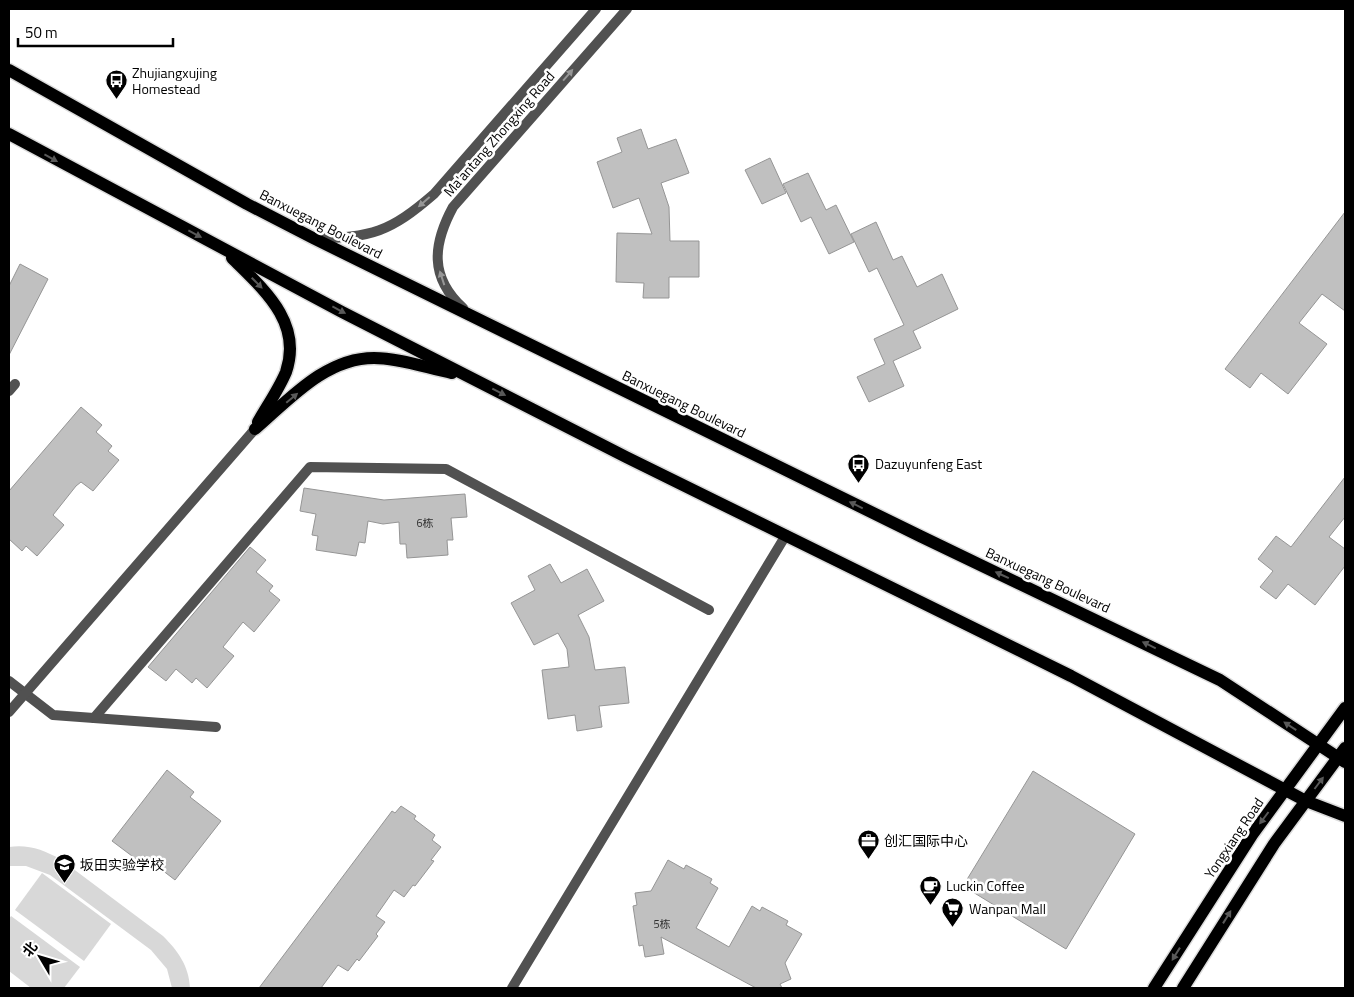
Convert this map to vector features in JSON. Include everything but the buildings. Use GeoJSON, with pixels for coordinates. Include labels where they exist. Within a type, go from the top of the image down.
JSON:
{"type":"FeatureCollection","features":[{"type":"Feature","properties":{"kind":"main road","name":"Banxuegang Boulevard"},"geometry":{"type":"LineString","coordinates":[[9,70],[247,204],[313,238],[912,532],[1220,680],[1319,744],[1343,756]]}},
{"type":"Feature","properties":{"kind":"main road"},"geometry":{"type":"LineString","coordinates":[[9,134],[223,249],[471,378],[1072,676],[1306,801],[1345,816]]}},
{"type":"Feature","properties":{"kind":"main road"},"geometry":{"type":"LineString","coordinates":[[223,249],[276,304],[289,337],[289,355],[285,373],[255,429]]}},
{"type":"Feature","properties":{"kind":"main road"},"geometry":{"type":"LineString","coordinates":[[255,429],[315,378],[343,363],[358,359],[390,360],[471,378]]}},
{"type":"Feature","properties":{"kind":"main road","name":"Yongxiang Road"},"geometry":{"type":"LineString","coordinates":[[1154,988],[1252,835],[1345,708]]}},
{"type":"Feature","properties":{"kind":"main road"},"geometry":{"type":"LineString","coordinates":[[1183,988],[1274,844],[1343,756]]}},
{"type":"Feature","properties":{"kind":"street","name":"Ma'antang Zhongxing Road"},"geometry":{"type":"LineString","coordinates":[[313,238],[352,238],[384,230],[409,216],[434,194],[596,9]]}},
{"type":"Feature","properties":{"kind":"street","name":"Ma'antang Zhongxing Road"},"geometry":{"type":"LineString","coordinates":[[471,316],[451,298],[440,279],[437,255],[441,229],[453,207],[627,9]]}},
{"type":"Feature","properties":{"kind":"street"},"geometry":{"type":"LineString","coordinates":[[9,712],[255,429]]}},
{"type":"Feature","properties":{"kind":"street"},"geometry":{"type":"LineString","coordinates":[[94,718],[310,467],[446,469],[709,610]]}},
{"type":"Feature","properties":{"kind":"street"},"geometry":{"type":"LineString","coordinates":[[512,988],[786,535]]}},
{"type":"Feature","properties":{"kind":"street"},"geometry":{"type":"LineString","coordinates":[[9,681],[53,715],[216,727]]}},
{"type":"Feature","properties":{"kind":"shaded area"},"geometry":{"type":"Polygon","coordinates":[[[23,846],[36,849],[60,859],[163,936],[182,959],[190,988],[172,988],[167,969],[151,950],[50,875],[26,866],[9,866],[9,847],[23,846]]]}},
{"type":"Feature","properties":{"kind":"shaded area"},"geometry":{"type":"Polygon","coordinates":[[[42,873],[111,924],[84,961],[15,910],[42,873]]]}},
{"type":"Feature","properties":{"kind":"shaded area"},"geometry":{"type":"Polygon","coordinates":[[[11,916],[80,967],[64,988],[31,988],[9,971],[9,919],[11,916]]]}},
{"type":"Feature","properties":{"kind":"place","name":"Zhujiangxujing Homestead"},"geometry":{"type":"Point","coordinates":[116,100]}},
{"type":"Feature","properties":{"kind":"place","name":"Dazuyunfeng East"},"geometry":{"type":"Point","coordinates":[859,483]}},
{"type":"Feature","properties":{"kind":"place","name":"创汇国际中心"},"geometry":{"type":"Point","coordinates":[868,860]}},
{"type":"Feature","properties":{"kind":"place","name":"坂田实验学校"},"geometry":{"type":"Point","coordinates":[64,884]}},
{"type":"Feature","properties":{"kind":"place","name":"Luckin Coffee"},"geometry":{"type":"Point","coordinates":[930,905]}},
{"type":"Feature","properties":{"kind":"place","name":"Wanpan Mall"},"geometry":{"type":"Point","coordinates":[953,928]}}]}
